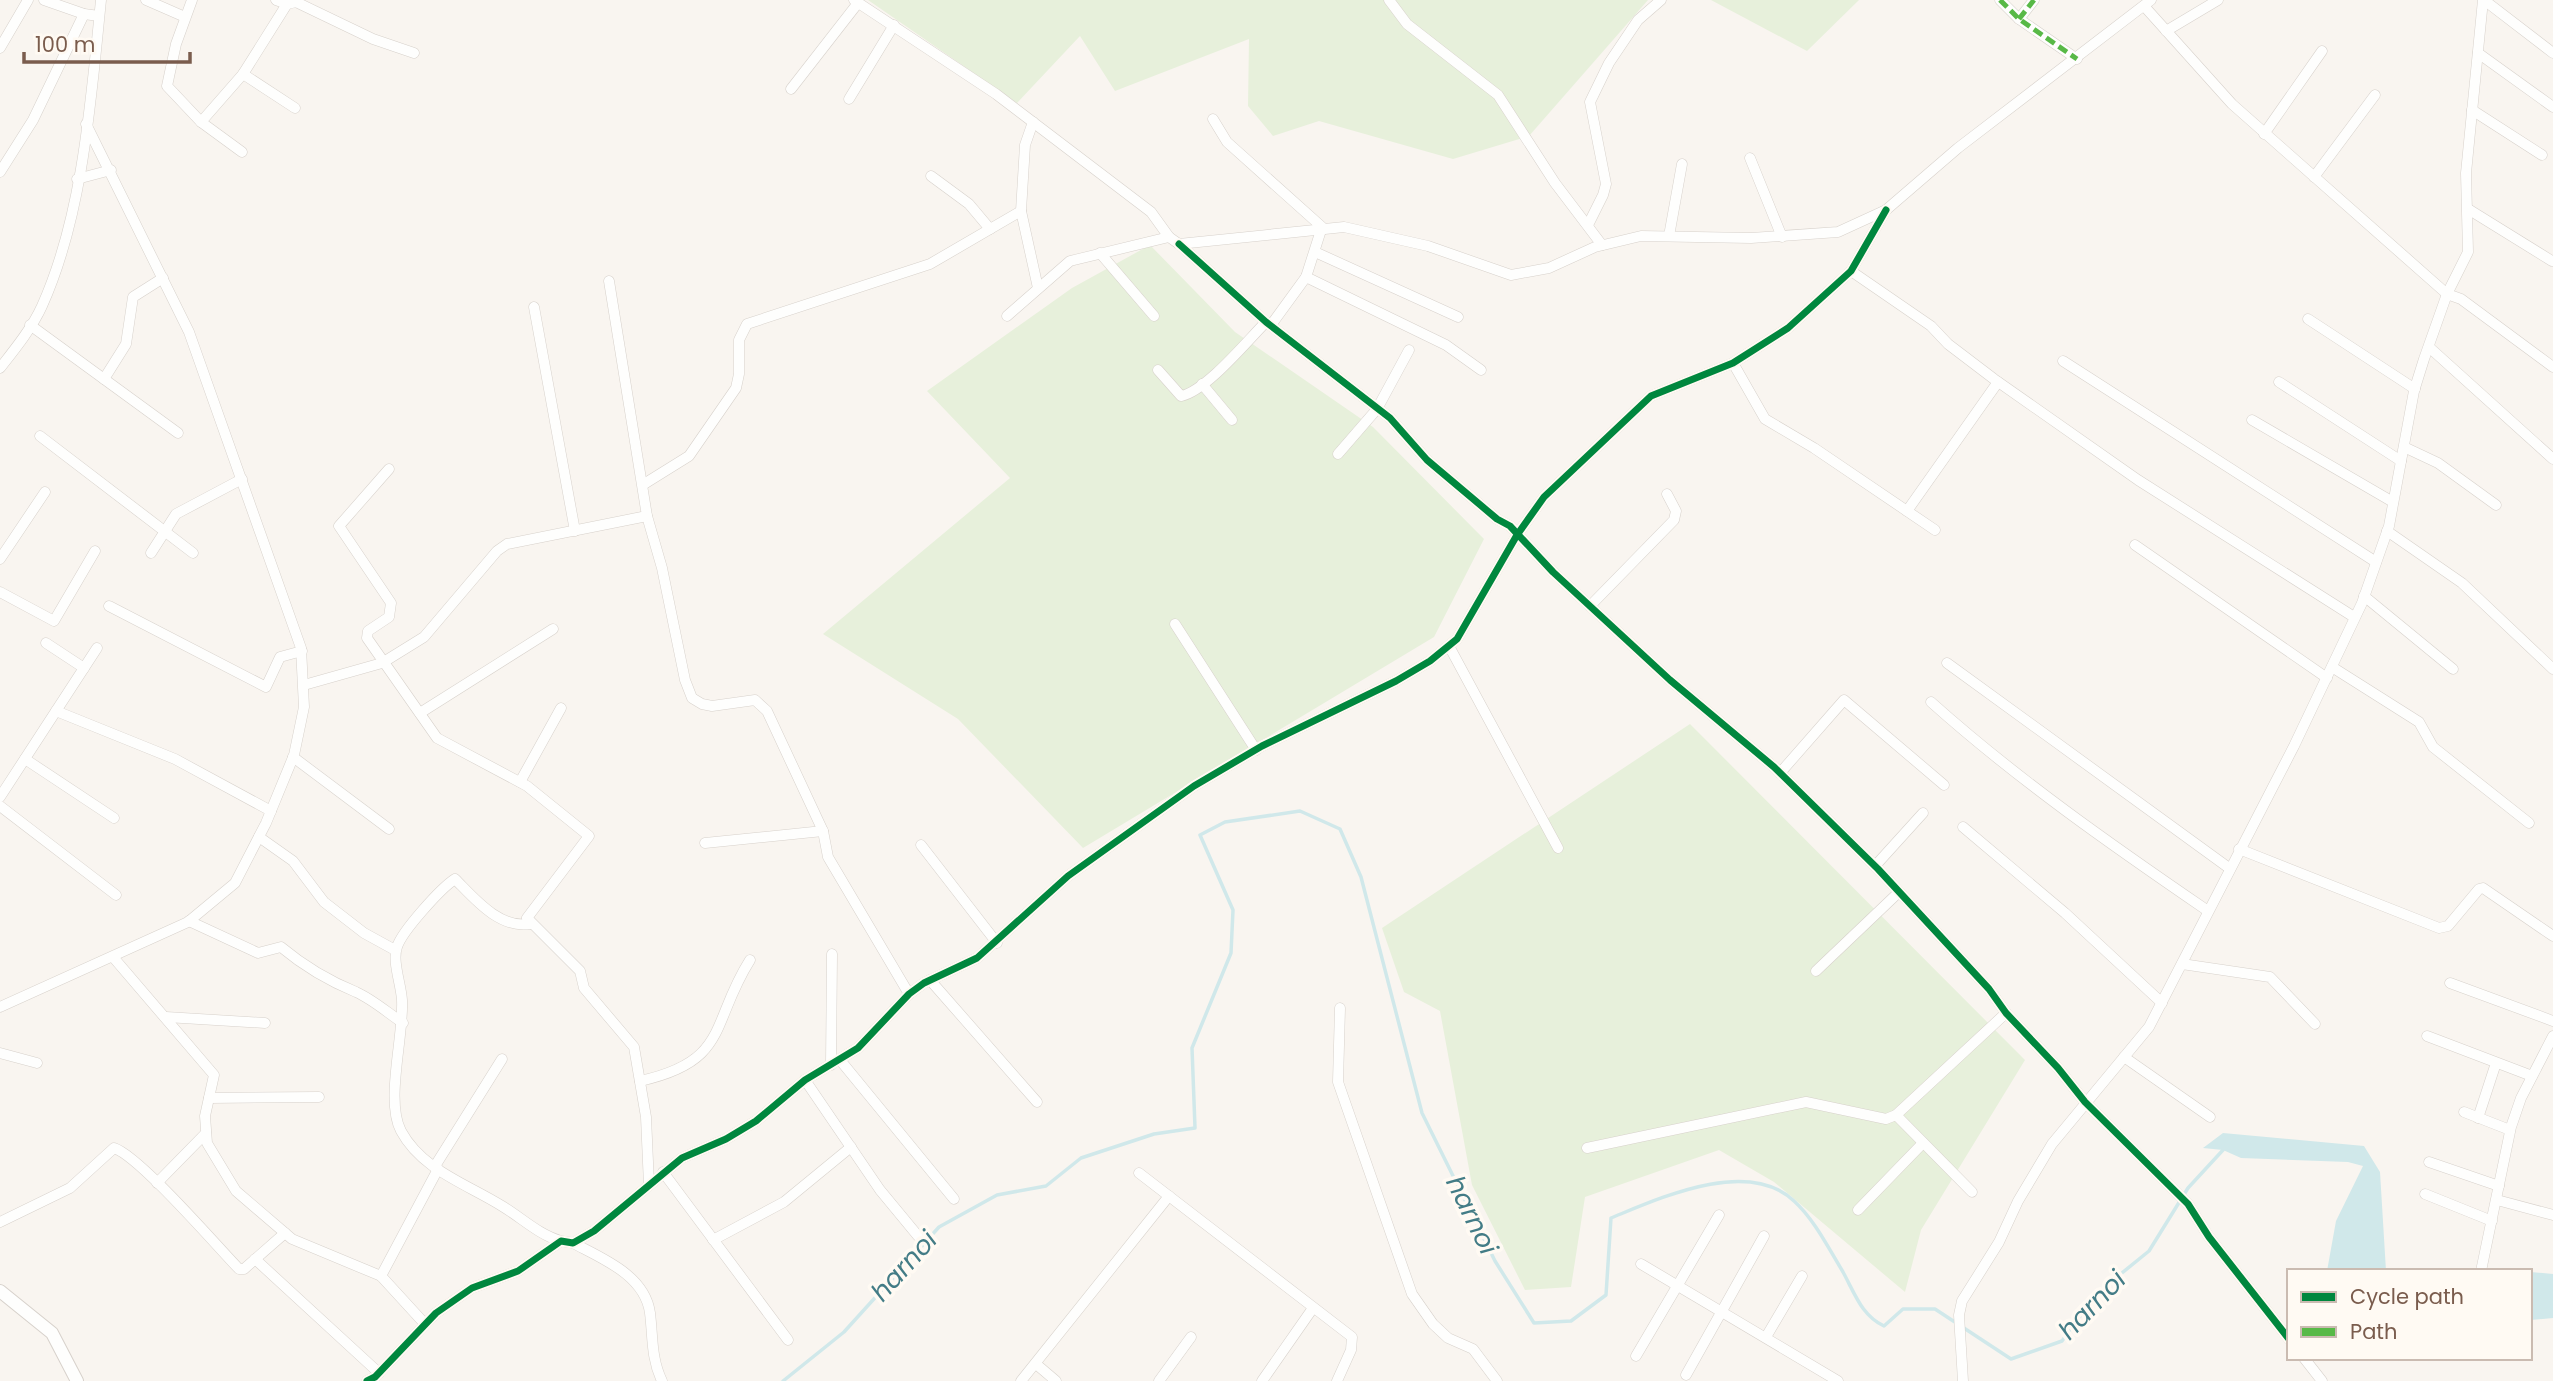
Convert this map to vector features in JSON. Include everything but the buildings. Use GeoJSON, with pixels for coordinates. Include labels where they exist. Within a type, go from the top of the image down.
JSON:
{"type":"FeatureCollection","features":[{"type":"Feature","properties":{"kind":"street"},"geometry":{"type":"LineString","coordinates":[[0,48],[28,0]]}},
{"type":"Feature","properties":{"kind":"street"},"geometry":{"type":"LineString","coordinates":[[44,0],[84,14],[99,16]]}},
{"type":"Feature","properties":{"kind":"street"},"geometry":{"type":"LineString","coordinates":[[0,368],[41,308],[67,235],[86,124],[101,0]]}},
{"type":"Feature","properties":{"kind":"street"},"geometry":{"type":"LineString","coordinates":[[146,0],[185,17]]}},
{"type":"Feature","properties":{"kind":"street"},"geometry":{"type":"LineString","coordinates":[[192,0],[167,86],[201,122],[242,152]]}},
{"type":"Feature","properties":{"kind":"street"},"geometry":{"type":"LineString","coordinates":[[276,0],[287,4],[296,2],[373,39],[414,52]]}},
{"type":"Feature","properties":{"kind":"street"},"geometry":{"type":"LineString","coordinates":[[1389,0],[1407,24],[1489,86],[1555,183],[1602,245]]}},
{"type":"Feature","properties":{"kind":"street"},"geometry":{"type":"LineString","coordinates":[[1588,225],[1606,184],[1590,102],[1609,63],[1638,20],[1661,0]]}},
{"type":"Feature","properties":{"kind":"street"},"geometry":{"type":"LineString","coordinates":[[2000,0],[2019,19],[2077,59]]}},
{"type":"Feature","properties":{"kind":"street"},"geometry":{"type":"LineString","coordinates":[[2019,19],[2034,0]]}},
{"type":"Feature","properties":{"kind":"street"},"geometry":{"type":"LineString","coordinates":[[2166,31],[2218,0]]}},
{"type":"Feature","properties":{"kind":"street"},"geometry":{"type":"LineString","coordinates":[[2484,0],[2553,53]]}},
{"type":"Feature","properties":{"kind":"street"},"geometry":{"type":"LineString","coordinates":[[1963,1381],[1959,1315],[1962,1301],[1999,1242],[2018,1201],[2052,1144],[2149,1027],[2327,678],[2364,596],[2387,531],[2415,389],[2447,294],[2468,252],[2466,173],[2484,0]]}},
{"type":"Feature","properties":{"kind":"street"},"geometry":{"type":"LineString","coordinates":[[791,89],[856,1],[940,54],[1151,212],[1169,237],[1268,323],[1377,409],[1427,460],[1517,536],[1590,607],[1780,773],[1875,866],[1989,989],[2006,1013],[2058,1068],[2085,1102],[2188,1204],[2209,1237],[2287,1336]]}},
{"type":"Feature","properties":{"kind":"street"},"geometry":{"type":"LineString","coordinates":[[1180,244],[1257,238],[1322,227],[1365,230],[1398,237],[1511,275],[1549,268],[1602,245],[1642,236],[1782,237],[1838,232],[1886,210],[1958,148],[2148,3],[2166,31],[2232,104],[2264,134],[2447,294],[2461,299],[2553,367]]}},
{"type":"Feature","properties":{"kind":"street"},"geometry":{"type":"LineString","coordinates":[[201,122],[243,74],[287,4]]}},
{"type":"Feature","properties":{"kind":"street"},"geometry":{"type":"LineString","coordinates":[[0,172],[33,120],[84,14]]}},
{"type":"Feature","properties":{"kind":"street"},"geometry":{"type":"LineString","coordinates":[[849,99],[894,25]]}},
{"type":"Feature","properties":{"kind":"street"},"geometry":{"type":"LineString","coordinates":[[2264,134],[2322,51]]}},
{"type":"Feature","properties":{"kind":"street"},"geometry":{"type":"LineString","coordinates":[[2478,53],[2553,107]]}},
{"type":"Feature","properties":{"kind":"street"},"geometry":{"type":"LineString","coordinates":[[243,74],[295,107]]}},
{"type":"Feature","properties":{"kind":"street"},"geometry":{"type":"LineString","coordinates":[[2314,177],[2375,95]]}},
{"type":"Feature","properties":{"kind":"street"},"geometry":{"type":"LineString","coordinates":[[2472,110],[2542,155]]}},
{"type":"Feature","properties":{"kind":"street"},"geometry":{"type":"LineString","coordinates":[[1213,119],[1227,142],[1322,227]]}},
{"type":"Feature","properties":{"kind":"street"},"geometry":{"type":"LineString","coordinates":[[1033,122],[1025,145],[1021,211],[1038,288]]}},
{"type":"Feature","properties":{"kind":"street"},"geometry":{"type":"LineString","coordinates":[[0,1007],[189,921],[235,883],[271,811],[293,757],[304,708],[302,652],[284,594],[189,332],[86,124]]}},
{"type":"Feature","properties":{"kind":"street"},"geometry":{"type":"LineString","coordinates":[[1750,158],[1782,237]]}},
{"type":"Feature","properties":{"kind":"street"},"geometry":{"type":"LineString","coordinates":[[1669,236],[1682,164]]}},
{"type":"Feature","properties":{"kind":"street"},"geometry":{"type":"LineString","coordinates":[[77,179],[111,170]]}},
{"type":"Feature","properties":{"kind":"street"},"geometry":{"type":"LineString","coordinates":[[931,176],[969,204],[990,229]]}},
{"type":"Feature","properties":{"kind":"street"},"geometry":{"type":"LineString","coordinates":[[2468,209],[2552,261]]}},
{"type":"Feature","properties":{"kind":"street"},"geometry":{"type":"LineString","coordinates":[[573,1243],[594,1231],[681,1158],[726,1139],[756,1121],[805,1080],[858,1048],[909,994],[930,980],[977,958],[997,943],[1068,876],[1194,786],[1256,750],[1396,681],[1449,646],[1457,639],[1517,536],[1544,497],[1651,396],[1733,363],[1788,328],[1851,271],[1886,210]]}},
{"type":"Feature","properties":{"kind":"street"},"geometry":{"type":"LineString","coordinates":[[644,484],[689,456],[736,388],[740,374],[739,340],[747,324],[930,264],[1021,211]]}},
{"type":"Feature","properties":{"kind":"street"},"geometry":{"type":"LineString","coordinates":[[1158,370],[1181,396],[1202,384],[1268,323],[1306,277],[1322,227]]}},
{"type":"Feature","properties":{"kind":"street"},"geometry":{"type":"LineString","coordinates":[[1007,316],[1070,261],[1169,237]]}},
{"type":"Feature","properties":{"kind":"street"},"geometry":{"type":"LineString","coordinates":[[1315,252],[1458,317]]}},
{"type":"Feature","properties":{"kind":"street"},"geometry":{"type":"LineString","coordinates":[[1100,253],[1154,316]]}},
{"type":"Feature","properties":{"kind":"street"},"geometry":{"type":"LineString","coordinates":[[1851,271],[1931,326],[1948,344],[1998,382],[2138,480],[2354,617]]}},
{"type":"Feature","properties":{"kind":"street"},"geometry":{"type":"LineString","coordinates":[[1306,277],[1446,345],[1481,370]]}},
{"type":"Feature","properties":{"kind":"street"},"geometry":{"type":"LineString","coordinates":[[104,379],[126,344],[133,298],[163,278]]}},
{"type":"Feature","properties":{"kind":"street"},"geometry":{"type":"LineString","coordinates":[[609,281],[644,484],[647,516],[662,568],[685,680],[692,698],[712,706],[755,700],[767,710],[823,831],[828,857],[909,994]]}},
{"type":"Feature","properties":{"kind":"street"},"geometry":{"type":"LineString","coordinates":[[534,307],[575,531]]}},
{"type":"Feature","properties":{"kind":"street"},"geometry":{"type":"LineString","coordinates":[[2308,319],[2415,389]]}},
{"type":"Feature","properties":{"kind":"street"},"geometry":{"type":"LineString","coordinates":[[30,325],[178,433]]}},
{"type":"Feature","properties":{"kind":"street"},"geometry":{"type":"LineString","coordinates":[[2430,348],[2553,459]]}},
{"type":"Feature","properties":{"kind":"street"},"geometry":{"type":"LineString","coordinates":[[1338,454],[1377,409],[1409,350]]}},
{"type":"Feature","properties":{"kind":"street"},"geometry":{"type":"LineString","coordinates":[[2063,360],[2376,562]]}},
{"type":"Feature","properties":{"kind":"street"},"geometry":{"type":"LineString","coordinates":[[1733,363],[1765,419],[1814,448],[1935,530]]}},
{"type":"Feature","properties":{"kind":"street"},"geometry":{"type":"LineString","coordinates":[[1907,511],[1998,382]]}},
{"type":"Feature","properties":{"kind":"street"},"geometry":{"type":"LineString","coordinates":[[2278,382],[2401,461]]}},
{"type":"Feature","properties":{"kind":"street"},"geometry":{"type":"LineString","coordinates":[[1202,384],[1232,420]]}},
{"type":"Feature","properties":{"kind":"street"},"geometry":{"type":"LineString","coordinates":[[2252,420],[2393,502]]}},
{"type":"Feature","properties":{"kind":"street"},"geometry":{"type":"LineString","coordinates":[[40,436],[193,553]]}},
{"type":"Feature","properties":{"kind":"street"},"geometry":{"type":"LineString","coordinates":[[2404,447],[2438,463],[2496,505]]}},
{"type":"Feature","properties":{"kind":"street"},"geometry":{"type":"LineString","coordinates":[[388,469],[339,526],[391,603],[389,617],[368,631],[367,638],[437,738],[520,782],[583,828],[589,836],[527,918],[530,924],[580,971],[584,988],[634,1047],[646,1117],[649,1185]]}},
{"type":"Feature","properties":{"kind":"street"},"geometry":{"type":"LineString","coordinates":[[151,553],[176,514],[242,479]]}},
{"type":"Feature","properties":{"kind":"street"},"geometry":{"type":"LineString","coordinates":[[0,559],[45,492]]}},
{"type":"Feature","properties":{"kind":"street"},"geometry":{"type":"LineString","coordinates":[[1590,607],[1674,520],[1676,511],[1667,494]]}},
{"type":"Feature","properties":{"kind":"street"},"geometry":{"type":"LineString","coordinates":[[304,685],[382,663],[424,637],[497,551],[507,544],[647,516]]}},
{"type":"Feature","properties":{"kind":"street"},"geometry":{"type":"LineString","coordinates":[[2387,531],[2462,583],[2553,669]]}},
{"type":"Feature","properties":{"kind":"street"},"geometry":{"type":"LineString","coordinates":[[2135,545],[2327,678]]}},
{"type":"Feature","properties":{"kind":"street"},"geometry":{"type":"LineString","coordinates":[[0,592],[54,621],[95,551]]}},
{"type":"Feature","properties":{"kind":"street"},"geometry":{"type":"LineString","coordinates":[[2364,596],[2453,669]]}},
{"type":"Feature","properties":{"kind":"street"},"geometry":{"type":"LineString","coordinates":[[109,606],[267,687],[280,657],[302,652]]}},
{"type":"Feature","properties":{"kind":"street"},"geometry":{"type":"LineString","coordinates":[[1175,624],[1256,750]]}},
{"type":"Feature","properties":{"kind":"street"},"geometry":{"type":"LineString","coordinates":[[421,713],[553,629]]}},
{"type":"Feature","properties":{"kind":"street"},"geometry":{"type":"LineString","coordinates":[[46,643],[84,668]]}},
{"type":"Feature","properties":{"kind":"street"},"geometry":{"type":"LineString","coordinates":[[1449,646],[1558,848]]}},
{"type":"Feature","properties":{"kind":"street"},"geometry":{"type":"LineString","coordinates":[[0,797],[97,648]]}},
{"type":"Feature","properties":{"kind":"street"},"geometry":{"type":"LineString","coordinates":[[1947,663],[2229,868]]}},
{"type":"Feature","properties":{"kind":"street"},"geometry":{"type":"LineString","coordinates":[[2332,667],[2419,722],[2433,747],[2529,822]]}},
{"type":"Feature","properties":{"kind":"street"},"geometry":{"type":"LineString","coordinates":[[1780,773],[1843,700],[1944,785]]}},
{"type":"Feature","properties":{"kind":"street"},"geometry":{"type":"LineString","coordinates":[[1931,702],[1997,758],[2108,843],[2208,911]]}},
{"type":"Feature","properties":{"kind":"street"},"geometry":{"type":"LineString","coordinates":[[520,782],[561,708]]}},
{"type":"Feature","properties":{"kind":"street"},"geometry":{"type":"LineString","coordinates":[[56,710],[175,759],[271,811]]}},
{"type":"Feature","properties":{"kind":"street"},"geometry":{"type":"LineString","coordinates":[[293,757],[389,829]]}},
{"type":"Feature","properties":{"kind":"street"},"geometry":{"type":"LineString","coordinates":[[25,759],[114,818]]}},
{"type":"Feature","properties":{"kind":"street"},"geometry":{"type":"LineString","coordinates":[[0,807],[116,895]]}},
{"type":"Feature","properties":{"kind":"street"},"geometry":{"type":"LineString","coordinates":[[1875,866],[1923,813]]}},
{"type":"Feature","properties":{"kind":"street"},"geometry":{"type":"LineString","coordinates":[[1963,827],[2065,913],[2162,1003]]}},
{"type":"Feature","properties":{"kind":"street"},"geometry":{"type":"LineString","coordinates":[[705,843],[823,831]]}},
{"type":"Feature","properties":{"kind":"street"},"geometry":{"type":"LineString","coordinates":[[259,837],[293,861],[324,902],[363,933],[396,950]]}},
{"type":"Feature","properties":{"kind":"street"},"geometry":{"type":"LineString","coordinates":[[921,845],[997,943]]}},
{"type":"Feature","properties":{"kind":"street"},"geometry":{"type":"LineString","coordinates":[[2239,849],[2439,928],[2448,926],[2479,889],[2483,888],[2553,936]]}},
{"type":"Feature","properties":{"kind":"street"},"geometry":{"type":"LineString","coordinates":[[530,924],[515,922],[487,911],[453,879],[402,936],[396,950],[403,1023],[393,1090],[399,1127],[410,1145],[437,1168],[522,1218],[546,1237],[573,1243],[627,1273],[650,1311],[654,1365],[662,1381]]}},
{"type":"Feature","properties":{"kind":"street"},"geometry":{"type":"LineString","coordinates":[[1816,971],[1898,893]]}},
{"type":"Feature","properties":{"kind":"street"},"geometry":{"type":"LineString","coordinates":[[189,921],[258,953],[281,947],[306,968],[334,985],[354,991],[403,1023]]}},
{"type":"Feature","properties":{"kind":"street"},"geometry":{"type":"LineString","coordinates":[[832,954],[836,1062],[954,1199]]}},
{"type":"Feature","properties":{"kind":"street"},"geometry":{"type":"LineString","coordinates":[[113,957],[214,1075],[209,1098],[207,1143],[236,1191],[285,1233],[303,1244],[382,1276],[424,1323]]}},
{"type":"Feature","properties":{"kind":"street"},"geometry":{"type":"LineString","coordinates":[[640,1081],[674,1073],[695,1059],[716,1037],[750,960]]}},
{"type":"Feature","properties":{"kind":"street"},"geometry":{"type":"LineString","coordinates":[[2182,964],[2270,977],[2315,1024]]}},
{"type":"Feature","properties":{"kind":"street"},"geometry":{"type":"LineString","coordinates":[[930,980],[1037,1102]]}},
{"type":"Feature","properties":{"kind":"street"},"geometry":{"type":"LineString","coordinates":[[2450,982],[2553,1021]]}},
{"type":"Feature","properties":{"kind":"street"},"geometry":{"type":"LineString","coordinates":[[1340,1008],[1338,1082],[1412,1294],[1433,1324],[1448,1338],[1473,1349],[1497,1381]]}},
{"type":"Feature","properties":{"kind":"street"},"geometry":{"type":"LineString","coordinates":[[1587,1148],[1806,1102],[1886,1119],[1896,1115],[2006,1013]]}},
{"type":"Feature","properties":{"kind":"street"},"geometry":{"type":"LineString","coordinates":[[166,1017],[265,1023]]}},
{"type":"Feature","properties":{"kind":"street"},"geometry":{"type":"LineString","coordinates":[[2427,1036],[2532,1076]]}},
{"type":"Feature","properties":{"kind":"street"},"geometry":{"type":"LineString","coordinates":[[2480,1269],[2510,1130],[2532,1076],[2553,1036]]}},
{"type":"Feature","properties":{"kind":"street"},"geometry":{"type":"LineString","coordinates":[[0,1053],[37,1063]]}},
{"type":"Feature","properties":{"kind":"street"},"geometry":{"type":"LineString","coordinates":[[2124,1057],[2210,1117]]}},
{"type":"Feature","properties":{"kind":"street"},"geometry":{"type":"LineString","coordinates":[[382,1276],[437,1168],[502,1059]]}},
{"type":"Feature","properties":{"kind":"street"},"geometry":{"type":"LineString","coordinates":[[2478,1118],[2497,1063]]}},
{"type":"Feature","properties":{"kind":"street"},"geometry":{"type":"LineString","coordinates":[[805,1080],[918,1236]]}},
{"type":"Feature","properties":{"kind":"street"},"geometry":{"type":"LineString","coordinates":[[209,1098],[319,1097]]}},
{"type":"Feature","properties":{"kind":"street"},"geometry":{"type":"LineString","coordinates":[[2464,1112],[2510,1130]]}},
{"type":"Feature","properties":{"kind":"street"},"geometry":{"type":"LineString","coordinates":[[1896,1115],[1972,1192]]}},
{"type":"Feature","properties":{"kind":"street"},"geometry":{"type":"LineString","coordinates":[[157,1183],[206,1133]]}},
{"type":"Feature","properties":{"kind":"street"},"geometry":{"type":"LineString","coordinates":[[1858,1210],[1923,1143]]}},
{"type":"Feature","properties":{"kind":"street"},"geometry":{"type":"LineString","coordinates":[[713,1240],[785,1202],[851,1147]]}},
{"type":"Feature","properties":{"kind":"street"},"geometry":{"type":"LineString","coordinates":[[0,1222],[70,1188],[114,1148],[122,1150],[157,1183],[239,1269],[285,1233]]}},
{"type":"Feature","properties":{"kind":"street"},"geometry":{"type":"LineString","coordinates":[[2429,1162],[2499,1186]]}},
{"type":"Feature","properties":{"kind":"street"},"geometry":{"type":"LineString","coordinates":[[663,1172],[788,1340]]}},
{"type":"Feature","properties":{"kind":"street"},"geometry":{"type":"LineString","coordinates":[[1139,1173],[1352,1337],[1351,1350],[1336,1381]]}},
{"type":"Feature","properties":{"kind":"street"},"geometry":{"type":"LineString","coordinates":[[2426,1194],[2492,1222]]}},
{"type":"Feature","properties":{"kind":"street"},"geometry":{"type":"LineString","coordinates":[[1021,1381],[1128,1244],[1170,1196]]}},
{"type":"Feature","properties":{"kind":"street"},"geometry":{"type":"LineString","coordinates":[[2497,1200],[2553,1215]]}},
{"type":"Feature","properties":{"kind":"street"},"geometry":{"type":"LineString","coordinates":[[1636,1356],[1719,1215]]}},
{"type":"Feature","properties":{"kind":"street"},"geometry":{"type":"LineString","coordinates":[[1686,1375],[1764,1236]]}},
{"type":"Feature","properties":{"kind":"street"},"geometry":{"type":"LineString","coordinates":[[367,1381],[379,1373],[424,1323],[472,1288],[518,1271],[561,1241]]}},
{"type":"Feature","properties":{"kind":"street"},"geometry":{"type":"LineString","coordinates":[[255,1259],[379,1373]]}},
{"type":"Feature","properties":{"kind":"street"},"geometry":{"type":"LineString","coordinates":[[1641,1264],[1837,1381]]}},
{"type":"Feature","properties":{"kind":"street"},"geometry":{"type":"LineString","coordinates":[[1766,1337],[1802,1276]]}},
{"type":"Feature","properties":{"kind":"street"},"geometry":{"type":"LineString","coordinates":[[0,1291],[52,1333],[77,1381]]}},
{"type":"Feature","properties":{"kind":"street"},"geometry":{"type":"LineString","coordinates":[[1262,1381],[1312,1308]]}},
{"type":"Feature","properties":{"kind":"street"},"geometry":{"type":"LineString","coordinates":[[1159,1381],[1191,1338]]}},
{"type":"Feature","properties":{"kind":"street"},"geometry":{"type":"LineString","coordinates":[[2306,1360],[2322,1381]]}},
{"type":"Feature","properties":{"kind":"street"},"geometry":{"type":"LineString","coordinates":[[1036,1364],[1056,1381]]}},
{"type":"Feature","properties":{"kind":"green space"},"geometry":{"type":"Polygon","coordinates":[[[868,0],[1648,0],[1529,136],[1453,159],[1319,121],[1273,136],[1248,106],[1249,39],[1115,91],[1080,36],[1017,103],[868,0]]]}},
{"type":"Feature","properties":{"kind":"green space"},"geometry":{"type":"Polygon","coordinates":[[[1711,0],[1859,0],[1807,51],[1711,0]]]}},
{"type":"Feature","properties":{"kind":"green space"},"geometry":{"type":"Polygon","coordinates":[[[1150,245],[1235,332],[1373,427],[1484,539],[1434,637],[1083,848],[958,719],[823,634],[1010,478],[927,391],[1072,288],[1150,245]]]}},
{"type":"Feature","properties":{"kind":"green space"},"geometry":{"type":"Polygon","coordinates":[[[1690,724],[2025,1060],[1921,1230],[1905,1292],[1774,1182],[1719,1150],[1585,1197],[1571,1287],[1525,1290],[1472,1185],[1440,1011],[1404,992],[1382,928],[1690,724]]]}},
{"type":"Feature","properties":{"kind":"water"},"geometry":{"type":"Polygon","coordinates":[[[2223,1133],[2364,1146],[2380,1172],[2386,1269],[2327,1269],[2336,1221],[2363,1166],[2348,1162],[2241,1158],[2223,1150],[2203,1148],[2223,1133]]]}},
{"type":"Feature","properties":{"kind":"water"},"geometry":{"type":"Polygon","coordinates":[[[2532,1272],[2553,1274],[2553,1318],[2532,1320],[2532,1272]]]}},
{"type":"Feature","properties":{"kind":"waterway","name":"harnoi"},"geometry":{"type":"LineString","coordinates":[[783,1381],[844,1332],[939,1227],[997,1195],[1046,1186],[1081,1158],[1154,1134],[1195,1128],[1192,1048],[1231,953],[1233,910],[1200,835],[1225,822],[1300,811],[1340,829],[1361,877],[1422,1113],[1495,1261],[1534,1323],[1571,1321],[1606,1295],[1611,1218],[1678,1192],[1729,1182],[1753,1182],[1775,1188],[1801,1208],[1827,1244],[1860,1303],[1876,1322],[1884,1326],[1903,1309],[1935,1309],[2011,1359],[2062,1341],[2096,1294],[2149,1251],[2188,1188],[2223,1150],[2223,1146]]}},
{"type":"Feature","properties":{"kind":"marked path"},"geometry":{"type":"LineString","coordinates":[[2000,0],[2019,19],[2077,59]]}},
{"type":"Feature","properties":{"kind":"marked path"},"geometry":{"type":"LineString","coordinates":[[2019,19],[2034,0]]}},
{"type":"Feature","properties":{"kind":"cycle path"},"geometry":{"type":"LineString","coordinates":[[367,1381],[375,1377],[436,1313],[472,1288],[518,1271],[561,1241],[573,1243],[594,1231],[682,1158],[726,1139],[756,1121],[805,1080],[858,1048],[909,994],[924,983],[977,958],[1068,876],[1194,786],[1262,746],[1396,681],[1430,661],[1457,639],[1517,535],[1544,497],[1651,396],[1733,363],[1788,328],[1851,271],[1886,210]]}},
{"type":"Feature","properties":{"kind":"cycle path"},"geometry":{"type":"LineString","coordinates":[[1179,244],[1266,322],[1390,418],[1427,460],[1497,519],[1510,526],[1553,572],[1670,680],[1774,767],[1878,869],[1989,989],[2006,1013],[2058,1068],[2085,1102],[2188,1204],[2209,1237],[2287,1336]]}}]}
